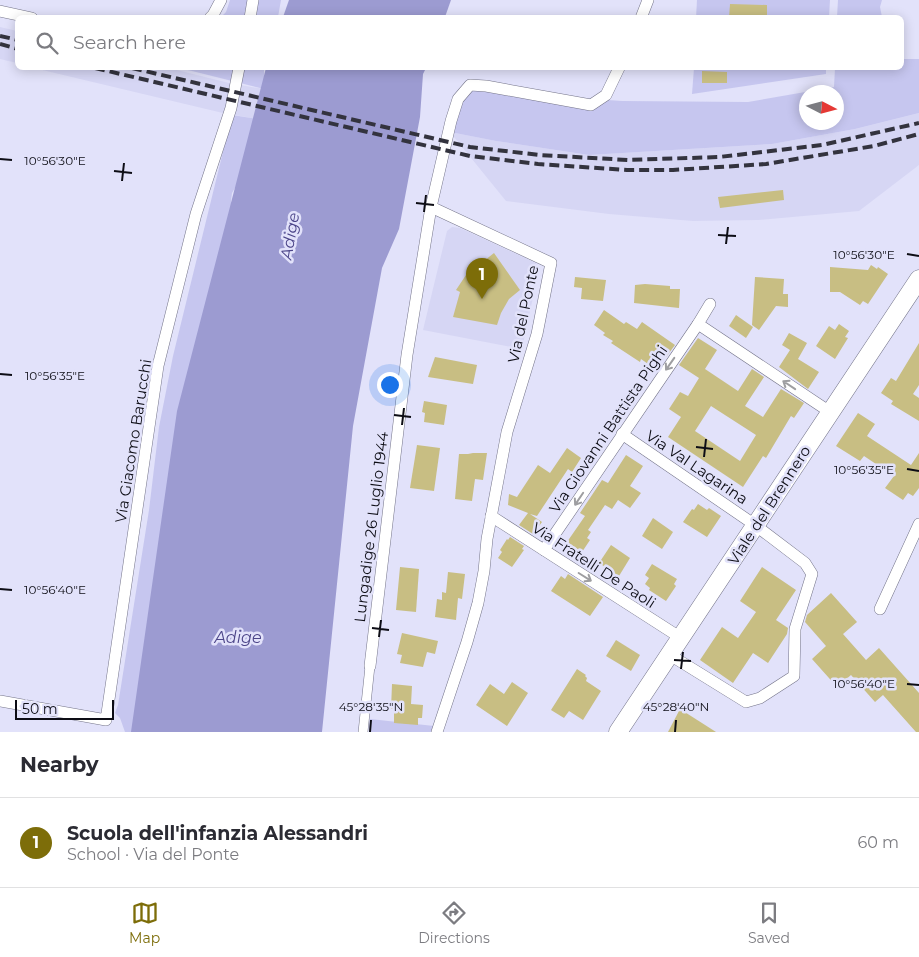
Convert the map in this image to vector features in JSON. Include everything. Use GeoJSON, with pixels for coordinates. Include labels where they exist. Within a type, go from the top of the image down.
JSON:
{"type":"FeatureCollection","features":[{"type":"Feature","properties":{"kind":"main road","name":"Viale del Brennero"},"geometry":{"type":"LineString","coordinates":[[618,732],[919,279]]}},
{"type":"Feature","properties":{"kind":"street"},"geometry":{"type":"LineString","coordinates":[[213,15],[221,0]]}},
{"type":"Feature","properties":{"kind":"street"},"geometry":{"type":"LineString","coordinates":[[251,15],[254,0]]}},
{"type":"Feature","properties":{"kind":"street"},"geometry":{"type":"LineString","coordinates":[[641,15],[648,0]]}},
{"type":"Feature","properties":{"kind":"street"},"geometry":{"type":"LineString","coordinates":[[0,11],[18,15]]}},
{"type":"Feature","properties":{"kind":"street","name":"Via Giacomo Barucchi"},"geometry":{"type":"LineString","coordinates":[[0,701],[106,720],[158,366],[196,214],[231,108],[239,70]]}},
{"type":"Feature","properties":{"kind":"street"},"geometry":{"type":"LineString","coordinates":[[431,207],[451,121],[458,100],[470,85],[486,86],[591,105],[606,96],[618,70]]}},
{"type":"Feature","properties":{"kind":"street","name":"Via del Ponte"},"geometry":{"type":"LineString","coordinates":[[431,207],[550,263],[536,334],[507,432],[491,516],[478,604],[437,732]]}},
{"type":"Feature","properties":{"kind":"street","name":"Lungadige 26 Luglio 1944"},"geometry":{"type":"LineString","coordinates":[[362,732],[408,355],[431,207]]}},
{"type":"Feature","properties":{"kind":"street","name":"Via Giovanni Battista Pighi"},"geometry":{"type":"LineString","coordinates":[[544,550],[710,304]]}},
{"type":"Feature","properties":{"kind":"street"},"geometry":{"type":"LineString","coordinates":[[698,324],[830,412]]}},
{"type":"Feature","properties":{"kind":"street","name":"Via Val Lagarina"},"geometry":{"type":"LineString","coordinates":[[622,434],[755,525],[805,563],[812,574],[795,629],[794,676],[760,698],[746,702],[670,655]]}},
{"type":"Feature","properties":{"kind":"street","name":"Via Fratelli De Paoli"},"geometry":{"type":"LineString","coordinates":[[491,516],[682,638]]}},
{"type":"Feature","properties":{"kind":"street"},"geometry":{"type":"LineString","coordinates":[[880,609],[913,548],[919,524]]}},
{"type":"Feature","properties":{"kind":"shaded area"},"geometry":{"type":"Polygon","coordinates":[[[230,0],[281,0],[278,15],[223,15],[230,0]]]}},
{"type":"Feature","properties":{"kind":"shaded area"},"geometry":{"type":"Polygon","coordinates":[[[697,0],[830,0],[829,15],[696,15],[697,0]]]}},
{"type":"Feature","properties":{"kind":"shaded area"},"geometry":{"type":"Polygon","coordinates":[[[838,0],[882,0],[880,7],[882,15],[837,15],[838,0]]]}},
{"type":"Feature","properties":{"kind":"shaded area"},"geometry":{"type":"Polygon","coordinates":[[[0,27],[15,31],[15,63],[0,59],[0,27]]]}},
{"type":"Feature","properties":{"kind":"shaded area"},"geometry":{"type":"Polygon","coordinates":[[[904,59],[919,59],[919,113],[855,129],[772,144],[589,155],[450,132],[461,92],[479,91],[622,101],[748,102],[799,93],[799,130],[844,130],[844,85],[834,85],[835,70],[904,70],[904,59]]]}},
{"type":"Feature","properties":{"kind":"shaded area"},"geometry":{"type":"Polygon","coordinates":[[[42,70],[177,70],[229,83],[264,89],[257,119],[223,113],[42,70]]]}},
{"type":"Feature","properties":{"kind":"shaded area"},"geometry":{"type":"Polygon","coordinates":[[[188,70],[264,70],[264,89],[188,70]]]}},
{"type":"Feature","properties":{"kind":"shaded area"},"geometry":{"type":"Polygon","coordinates":[[[694,70],[826,70],[826,74],[692,94],[694,70]]]}},
{"type":"Feature","properties":{"kind":"shaded area"},"geometry":{"type":"Polygon","coordinates":[[[919,113],[919,165],[859,211],[758,220],[693,221],[609,214],[506,201],[450,132],[589,155],[772,144],[855,129],[919,113]]]}},
{"type":"Feature","properties":{"kind":"shaded area"},"geometry":{"type":"Polygon","coordinates":[[[232,115],[257,119],[239,181],[232,193],[232,208],[145,732],[125,732],[120,718],[115,713],[118,705],[149,510],[159,427],[173,356],[232,115]]]}},
{"type":"Feature","properties":{"kind":"shaded area"},"geometry":{"type":"Polygon","coordinates":[[[452,227],[460,228],[536,263],[539,269],[522,349],[423,330],[447,231],[452,227]]]}},
{"type":"Feature","properties":{"kind":"shaded area"},"geometry":{"type":"Polygon","coordinates":[[[370,719],[434,726],[431,732],[369,732],[370,719]]]}},
{"type":"Feature","properties":{"kind":"water"},"geometry":{"type":"Polygon","coordinates":[[[289,0],[451,0],[446,15],[284,15],[289,0]]]}},
{"type":"Feature","properties":{"kind":"water","name":"Adige"},"geometry":{"type":"Polygon","coordinates":[[[265,70],[425,70],[423,74],[420,117],[399,229],[382,268],[353,426],[322,732],[131,732],[177,411],[265,70]]]}},
{"type":"Feature","properties":{"kind":"building"},"geometry":{"type":"Polygon","coordinates":[[[730,4],[767,5],[767,15],[729,15],[730,4]]]}},
{"type":"Feature","properties":{"kind":"building"},"geometry":{"type":"Polygon","coordinates":[[[702,71],[727,72],[727,83],[702,83],[702,71]]]}},
{"type":"Feature","properties":{"kind":"building"},"geometry":{"type":"Polygon","coordinates":[[[783,190],[784,200],[720,208],[718,197],[783,190]]]}},
{"type":"Feature","properties":{"kind":"building"},"geometry":{"type":"Polygon","coordinates":[[[494,253],[520,290],[509,299],[497,325],[453,317],[460,292],[456,290],[472,266],[475,268],[494,253]]]}},
{"type":"Feature","properties":{"kind":"building"},"geometry":{"type":"Polygon","coordinates":[[[871,265],[877,269],[878,267],[888,274],[868,304],[863,301],[860,305],[840,292],[830,292],[830,267],[868,270],[871,265]]]}},
{"type":"Feature","properties":{"kind":"building"},"geometry":{"type":"Polygon","coordinates":[[[575,277],[606,280],[603,301],[581,299],[582,288],[574,287],[575,277]]]}},
{"type":"Feature","properties":{"kind":"building"},"geometry":{"type":"Polygon","coordinates":[[[755,277],[784,279],[783,294],[788,294],[788,307],[776,306],[759,330],[752,325],[755,277]]]}},
{"type":"Feature","properties":{"kind":"building"},"geometry":{"type":"Polygon","coordinates":[[[635,285],[670,286],[670,289],[680,289],[679,308],[634,303],[635,285]]]}},
{"type":"Feature","properties":{"kind":"building"},"geometry":{"type":"Polygon","coordinates":[[[604,310],[624,324],[626,322],[637,329],[642,322],[675,345],[666,357],[660,353],[651,366],[641,359],[640,362],[611,343],[613,341],[603,335],[605,333],[594,325],[604,310]]]}},
{"type":"Feature","properties":{"kind":"building"},"geometry":{"type":"Polygon","coordinates":[[[736,315],[753,327],[746,338],[729,326],[736,315]]]}},
{"type":"Feature","properties":{"kind":"building"},"geometry":{"type":"Polygon","coordinates":[[[839,324],[849,331],[845,337],[848,338],[835,359],[816,346],[829,326],[835,330],[839,324]]]}},
{"type":"Feature","properties":{"kind":"building"},"geometry":{"type":"Polygon","coordinates":[[[789,333],[807,343],[798,359],[819,372],[808,389],[779,367],[790,350],[782,345],[789,333]]]}},
{"type":"Feature","properties":{"kind":"building"},"geometry":{"type":"Polygon","coordinates":[[[698,338],[717,350],[705,369],[738,391],[752,369],[764,377],[745,406],[763,417],[781,389],[804,403],[794,418],[791,416],[766,458],[763,456],[743,487],[668,437],[681,417],[669,409],[680,392],[688,396],[699,378],[679,365],[698,338]],[[711,406],[695,431],[740,461],[756,435],[711,406]]]}},
{"type":"Feature","properties":{"kind":"building"},"geometry":{"type":"Polygon","coordinates":[[[919,343],[919,385],[913,394],[919,398],[919,421],[891,404],[893,401],[881,393],[891,378],[896,381],[919,343]]]}},
{"type":"Feature","properties":{"kind":"building"},"geometry":{"type":"Polygon","coordinates":[[[435,357],[477,365],[473,384],[428,377],[435,357]]]}},
{"type":"Feature","properties":{"kind":"building"},"geometry":{"type":"Polygon","coordinates":[[[424,401],[447,405],[444,425],[424,422],[425,413],[422,412],[424,401]]]}},
{"type":"Feature","properties":{"kind":"building"},"geometry":{"type":"Polygon","coordinates":[[[858,413],[875,424],[867,436],[911,465],[919,453],[919,488],[913,496],[908,493],[903,500],[885,488],[894,476],[864,456],[860,461],[836,446],[858,413]]]}},
{"type":"Feature","properties":{"kind":"building"},"geometry":{"type":"Polygon","coordinates":[[[417,445],[440,448],[434,491],[410,488],[417,445]]]}},
{"type":"Feature","properties":{"kind":"building"},"geometry":{"type":"Polygon","coordinates":[[[567,448],[581,458],[572,472],[568,469],[537,516],[530,514],[542,522],[533,534],[519,525],[528,513],[508,505],[509,494],[517,497],[538,465],[550,473],[567,448]]]}},
{"type":"Feature","properties":{"kind":"building"},"geometry":{"type":"Polygon","coordinates":[[[487,453],[483,480],[475,479],[472,501],[455,499],[459,454],[487,453]]]}},
{"type":"Feature","properties":{"kind":"building"},"geometry":{"type":"Polygon","coordinates":[[[626,455],[643,466],[630,486],[641,493],[630,508],[618,500],[612,509],[605,505],[588,530],[591,532],[587,538],[590,540],[582,552],[567,542],[585,516],[580,513],[602,480],[608,483],[626,455]]]}},
{"type":"Feature","properties":{"kind":"building"},"geometry":{"type":"Polygon","coordinates":[[[698,504],[707,510],[709,508],[721,516],[707,537],[683,522],[698,504]]]}},
{"type":"Feature","properties":{"kind":"building"},"geometry":{"type":"Polygon","coordinates":[[[653,518],[673,532],[662,549],[642,536],[653,518]]]}},
{"type":"Feature","properties":{"kind":"building"},"geometry":{"type":"Polygon","coordinates":[[[510,537],[524,546],[522,549],[524,550],[512,567],[498,558],[502,552],[500,550],[510,537]]]}},
{"type":"Feature","properties":{"kind":"building"},"geometry":{"type":"Polygon","coordinates":[[[611,545],[630,558],[619,576],[599,563],[611,545]]]}},
{"type":"Feature","properties":{"kind":"building"},"geometry":{"type":"Polygon","coordinates":[[[652,564],[677,579],[674,584],[676,586],[666,601],[649,590],[650,588],[645,584],[649,578],[645,575],[652,564]]]}},
{"type":"Feature","properties":{"kind":"building"},"geometry":{"type":"Polygon","coordinates":[[[400,567],[419,569],[416,612],[396,610],[400,567]]]}},
{"type":"Feature","properties":{"kind":"building"},"geometry":{"type":"Polygon","coordinates":[[[762,567],[796,590],[776,620],[788,628],[787,634],[768,663],[753,653],[733,683],[700,660],[722,627],[738,638],[756,612],[740,601],[762,567]]]}},
{"type":"Feature","properties":{"kind":"building"},"geometry":{"type":"Polygon","coordinates":[[[448,572],[465,574],[462,599],[458,598],[456,620],[435,617],[437,599],[442,600],[442,592],[446,593],[448,572]]]}},
{"type":"Feature","properties":{"kind":"building"},"geometry":{"type":"Polygon","coordinates":[[[568,574],[603,597],[590,616],[551,591],[561,576],[565,579],[568,574]]]}},
{"type":"Feature","properties":{"kind":"building"},"geometry":{"type":"Polygon","coordinates":[[[831,593],[857,622],[843,634],[866,660],[879,648],[919,693],[919,732],[916,732],[883,695],[875,702],[851,675],[837,687],[812,659],[826,646],[805,622],[807,615],[831,593]]]}},
{"type":"Feature","properties":{"kind":"building"},"geometry":{"type":"Polygon","coordinates":[[[402,633],[438,641],[435,654],[427,652],[423,667],[400,663],[402,655],[397,654],[402,633]]]}},
{"type":"Feature","properties":{"kind":"building"},"geometry":{"type":"Polygon","coordinates":[[[616,640],[640,655],[631,671],[606,656],[616,640]]]}},
{"type":"Feature","properties":{"kind":"building"},"geometry":{"type":"Polygon","coordinates":[[[577,669],[586,675],[586,681],[601,691],[583,720],[569,711],[564,718],[551,710],[577,669]]]}},
{"type":"Feature","properties":{"kind":"building"},"geometry":{"type":"Polygon","coordinates":[[[512,682],[528,693],[507,726],[476,705],[490,684],[504,694],[512,682]]]}},
{"type":"Feature","properties":{"kind":"building"},"geometry":{"type":"Polygon","coordinates":[[[392,684],[412,686],[411,704],[423,705],[422,718],[418,718],[418,725],[394,723],[394,709],[391,709],[392,684]]]}},
{"type":"Feature","properties":{"kind":"building"},"geometry":{"type":"Polygon","coordinates":[[[680,709],[716,732],[668,732],[680,709]]]}},
{"type":"Feature","properties":{"kind":"railway"},"geometry":{"type":"LineString","coordinates":[[0,36],[15,39]]}},
{"type":"Feature","properties":{"kind":"railway"},"geometry":{"type":"LineString","coordinates":[[0,44],[15,48]]}},
{"type":"Feature","properties":{"kind":"railway"},"geometry":{"type":"LineString","coordinates":[[104,70],[470,156],[538,164],[627,170],[673,170],[766,164],[874,146],[919,134]]}},
{"type":"Feature","properties":{"kind":"railway"},"geometry":{"type":"LineString","coordinates":[[141,70],[470,147],[540,155],[628,160],[719,157],[822,145],[919,123]]}},
{"type":"Feature","properties":{"kind":"place","name":"Scuola dell'infanzia Alessandri"},"geometry":{"type":"Point","coordinates":[482,299]}}]}
